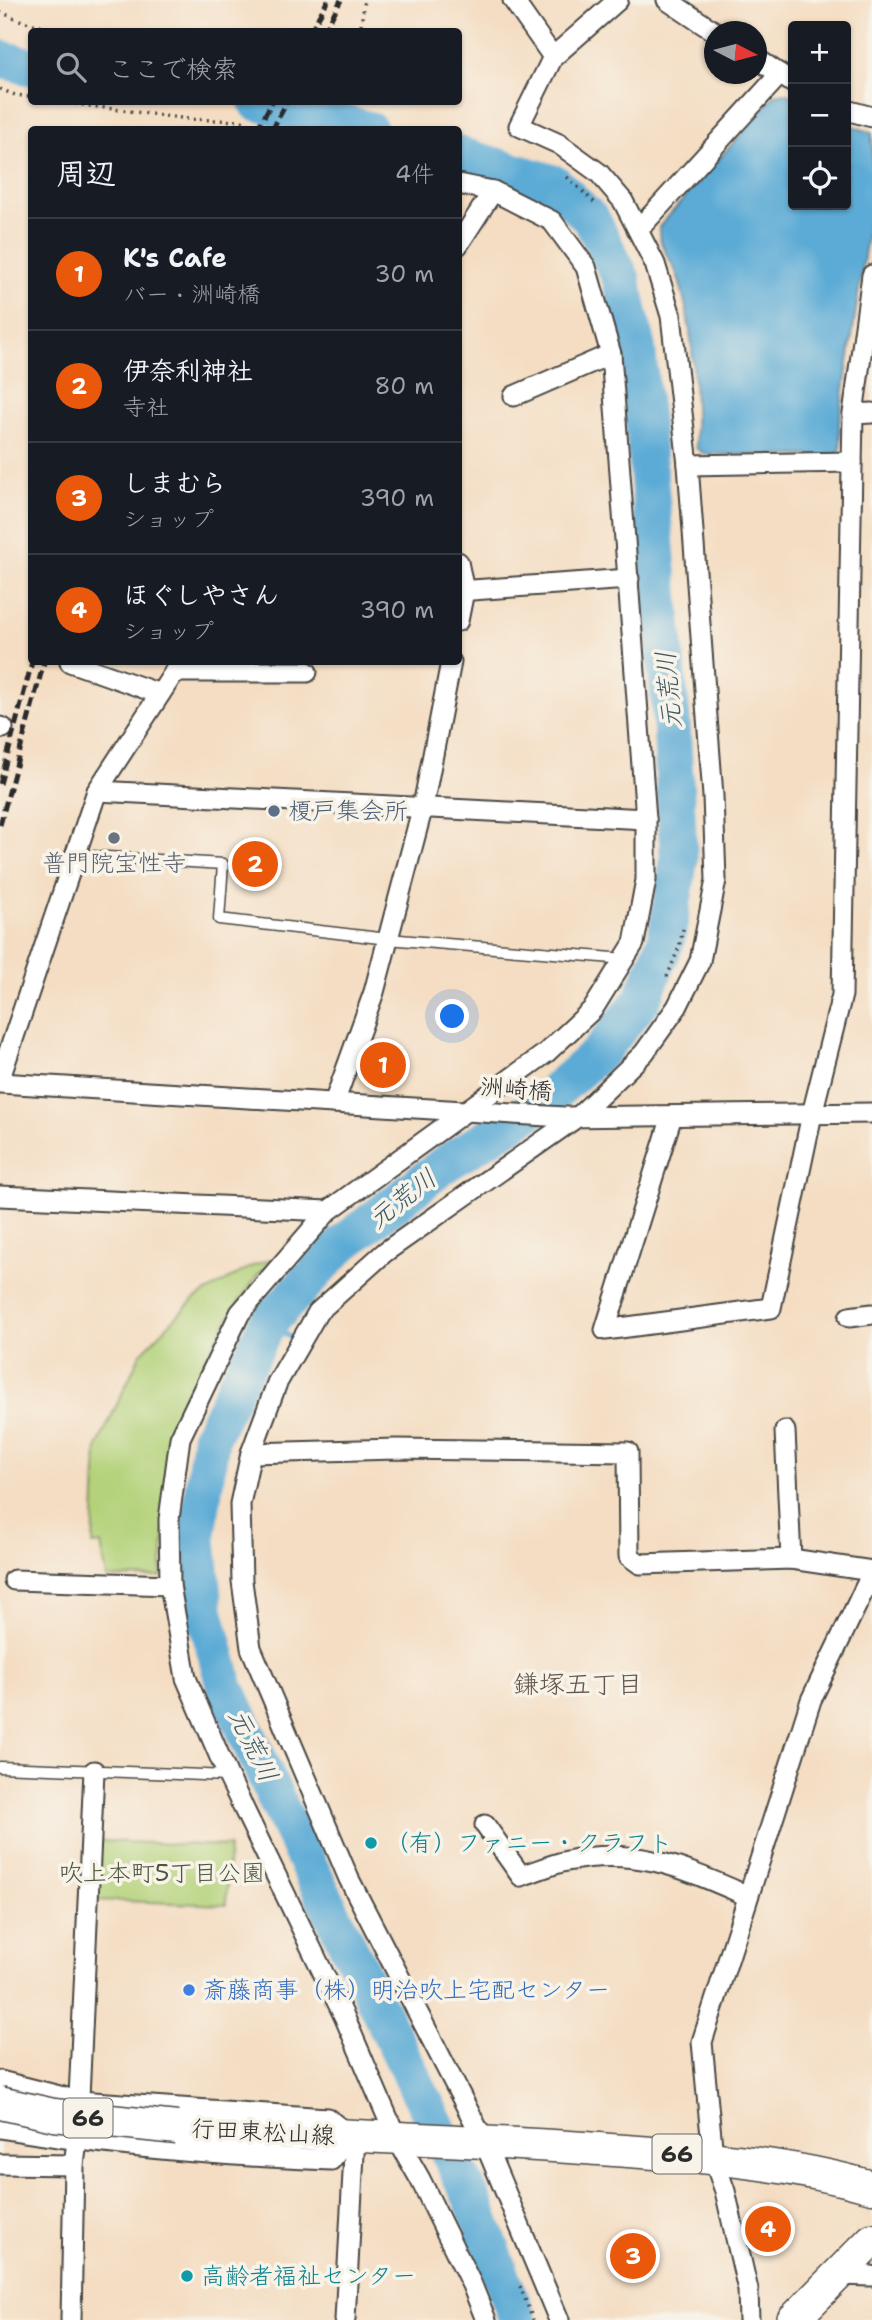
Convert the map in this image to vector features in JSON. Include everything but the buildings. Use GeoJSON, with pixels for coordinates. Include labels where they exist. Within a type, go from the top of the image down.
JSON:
{"type":"FeatureCollection","features":[{"type":"Feature","properties":{"kind":"main road","name":"行田東松山線"},"geometry":{"type":"LineString","coordinates":[[0,2104],[54,2115],[177,2128],[353,2136]]}},
{"type":"Feature","properties":{"kind":"main road","name":"66"},"geometry":{"type":"LineString","coordinates":[[353,2136],[482,2141],[713,2157],[776,2164],[872,2187]]}},
{"type":"Feature","properties":{"kind":"main road"},"geometry":{"type":"LineString","coordinates":[[793,2320],[872,2240]]}},
{"type":"Feature","properties":{"kind":"street"},"geometry":{"type":"LineString","coordinates":[[513,0],[553,57]]}},
{"type":"Feature","properties":{"kind":"street"},"geometry":{"type":"LineString","coordinates":[[559,2320],[482,2141],[349,1879],[251,1648],[242,1581],[240,1504],[251,1453],[277,1383],[318,1312],[386,1252],[572,1116],[644,1053],[677,1007],[699,961],[716,880],[713,796],[688,465],[671,316],[655,264],[623,201],[599,173],[559,144],[519,126],[553,57],[618,0]]}},
{"type":"Feature","properties":{"kind":"street"},"geometry":{"type":"LineString","coordinates":[[667,0],[704,25]]}},
{"type":"Feature","properties":{"kind":"street"},"geometry":{"type":"LineString","coordinates":[[638,230],[787,78],[767,65]]}},
{"type":"Feature","properties":{"kind":"street"},"geometry":{"type":"LineString","coordinates":[[851,111],[872,117]]}},
{"type":"Feature","properties":{"kind":"street"},"geometry":{"type":"LineString","coordinates":[[462,185],[493,191],[552,221],[586,267],[611,354],[646,819],[646,880],[634,943],[593,1009],[546,1054],[328,1211],[240,1313],[180,1438],[169,1519],[170,1585],[186,1678],[228,1776],[472,2285],[486,2320]]}},
{"type":"Feature","properties":{"kind":"street"},"geometry":{"type":"LineString","coordinates":[[462,239],[493,191]]}},
{"type":"Feature","properties":{"kind":"street"},"geometry":{"type":"LineString","coordinates":[[672,1116],[605,1330],[771,1308],[812,1114],[842,995],[852,462],[862,414],[872,275]]}},
{"type":"Feature","properties":{"kind":"street"},"geometry":{"type":"LineString","coordinates":[[514,396],[611,354]]}},
{"type":"Feature","properties":{"kind":"street"},"geometry":{"type":"LineString","coordinates":[[688,465],[852,462]]}},
{"type":"Feature","properties":{"kind":"street"},"geometry":{"type":"LineString","coordinates":[[462,591],[629,579]]}},
{"type":"Feature","properties":{"kind":"street"},"geometry":{"type":"LineString","coordinates":[[78,665],[160,694]]}},
{"type":"Feature","properties":{"kind":"street"},"geometry":{"type":"LineString","coordinates":[[334,1102],[374,992],[423,806],[450,665]]}},
{"type":"Feature","properties":{"kind":"street"},"geometry":{"type":"LineString","coordinates":[[0,1081],[97,791],[178,667],[307,672]]}},
{"type":"Feature","properties":{"kind":"street"},"geometry":{"type":"LineString","coordinates":[[97,791],[646,819]]}},
{"type":"Feature","properties":{"kind":"street","name":"洲崎橋"},"geometry":{"type":"LineString","coordinates":[[0,1081],[572,1116],[872,1113]]}},
{"type":"Feature","properties":{"kind":"street"},"geometry":{"type":"LineString","coordinates":[[0,1196],[328,1211]]}},
{"type":"Feature","properties":{"kind":"street"},"geometry":{"type":"LineString","coordinates":[[849,1317],[872,1314]]}},
{"type":"Feature","properties":{"kind":"street"},"geometry":{"type":"LineString","coordinates":[[785,1431],[791,1559]]}},
{"type":"Feature","properties":{"kind":"street"},"geometry":{"type":"LineString","coordinates":[[251,1453],[396,1449],[628,1452],[629,1556],[640,1564],[791,1559],[872,1572],[811,1700],[702,2042],[713,2157],[725,2191],[748,2290],[748,2320]]}},
{"type":"Feature","properties":{"kind":"street"},"geometry":{"type":"LineString","coordinates":[[13,1580],[170,1585]]}},
{"type":"Feature","properties":{"kind":"street"},"geometry":{"type":"LineString","coordinates":[[71,2320],[74,2165],[78,2141],[94,1770]]}},
{"type":"Feature","properties":{"kind":"street"},"geometry":{"type":"LineString","coordinates":[[485,1825],[521,1875],[566,1861],[616,1855],[646,1858],[680,1866],[748,1896]]}},
{"type":"Feature","properties":{"kind":"street"},"geometry":{"type":"LineString","coordinates":[[0,2081],[79,2101],[327,2118],[353,2136]]}},
{"type":"Feature","properties":{"kind":"street"},"geometry":{"type":"LineString","coordinates":[[0,2128],[78,2141],[264,2158],[331,2160],[353,2136]]}},
{"type":"Feature","properties":{"kind":"street"},"geometry":{"type":"LineString","coordinates":[[345,2320],[353,2136]]}},
{"type":"Feature","properties":{"kind":"street"},"geometry":{"type":"LineString","coordinates":[[0,2164],[74,2165]]}},
{"type":"Feature","properties":{"kind":"street"},"geometry":{"type":"LineString","coordinates":[[837,2275],[872,2276]]}},
{"type":"Feature","properties":{"kind":"lane"},"geometry":{"type":"LineString","coordinates":[[74,855],[223,864],[219,919],[388,939],[625,959]]}},
{"type":"Feature","properties":{"kind":"lane"},"geometry":{"type":"LineString","coordinates":[[0,1767],[228,1776]]}},
{"type":"Feature","properties":{"kind":"path"},"geometry":{"type":"LineString","coordinates":[[361,28],[367,0]]}},
{"type":"Feature","properties":{"kind":"path"},"geometry":{"type":"LineString","coordinates":[[0,12],[48,28]]}},
{"type":"Feature","properties":{"kind":"path"},"geometry":{"type":"LineString","coordinates":[[0,89],[28,97]]}},
{"type":"Feature","properties":{"kind":"path"},"geometry":{"type":"LineString","coordinates":[[83,105],[188,119],[242,121],[253,126]]}},
{"type":"Feature","properties":{"kind":"path"},"geometry":{"type":"LineString","coordinates":[[561,171],[596,203]]}},
{"type":"Feature","properties":{"kind":"path"},"geometry":{"type":"LineString","coordinates":[[665,981],[679,947],[685,923]]}},
{"type":"Feature","properties":{"kind":"path"},"geometry":{"type":"LineString","coordinates":[[530,2310],[533,2320]]}},
{"type":"Feature","properties":{"kind":"green space"},"geometry":{"type":"Polygon","coordinates":[[[276,1258],[258,1275],[206,1356],[172,1442],[161,1577],[107,1578],[101,1544],[93,1545],[97,1447],[141,1353],[193,1300],[252,1266],[276,1258]]]}},
{"type":"Feature","properties":{"kind":"green space","name":"吹上本町5丁目公園"},"geometry":{"type":"Polygon","coordinates":[[[99,1841],[229,1846],[226,1905],[96,1900],[99,1841]]]}},
{"type":"Feature","properties":{"kind":"water"},"geometry":{"type":"Polygon","coordinates":[[[788,94],[788,210],[851,210],[851,126],[872,133],[872,203],[839,423],[841,449],[834,456],[705,454],[696,448],[693,362],[688,319],[676,271],[659,234],[659,227],[775,95],[788,94]]]}},
{"type":"Feature","properties":{"kind":"waterway","name":"元荒川"},"geometry":{"type":"LineString","coordinates":[[0,59],[28,66]]}},
{"type":"Feature","properties":{"kind":"waterway","name":"元荒川"},"geometry":{"type":"LineString","coordinates":[[269,105],[353,126]]}},
{"type":"Feature","properties":{"kind":"waterway","name":"元荒川"},"geometry":{"type":"LineString","coordinates":[[462,156],[555,184],[591,219],[621,278],[637,349],[671,714],[679,860],[666,941],[642,1000],[600,1052],[541,1104],[445,1164],[340,1246],[267,1324],[211,1436],[197,1536],[205,1612],[225,1686],[277,1801],[473,2201],[518,2320]]}},
{"type":"Feature","properties":{"kind":"waterway"},"geometry":{"type":"LineString","coordinates":[[267,1324],[292,1338]]}},
{"type":"Feature","properties":{"kind":"railway"},"geometry":{"type":"LineString","coordinates":[[312,28],[328,0]]}},
{"type":"Feature","properties":{"kind":"railway"},"geometry":{"type":"LineString","coordinates":[[326,28],[341,0]]}},
{"type":"Feature","properties":{"kind":"railway"},"geometry":{"type":"LineString","coordinates":[[259,126],[270,105]]}},
{"type":"Feature","properties":{"kind":"railway"},"geometry":{"type":"LineString","coordinates":[[274,126],[285,105]]}},
{"type":"Feature","properties":{"kind":"railway"},"geometry":{"type":"LineString","coordinates":[[0,784],[31,665]]}},
{"type":"Feature","properties":{"kind":"railway"},"geometry":{"type":"LineString","coordinates":[[0,825],[43,665]]}},
{"type":"Feature","properties":{"kind":"place","name":"榎戸集会所"},"geometry":{"type":"Point","coordinates":[274,811]}},
{"type":"Feature","properties":{"kind":"place","name":"普門院宝性寺"},"geometry":{"type":"Point","coordinates":[114,838]}},
{"type":"Feature","properties":{"kind":"place","name":"伊奈利神社"},"geometry":{"type":"Point","coordinates":[255,864]}},
{"type":"Feature","properties":{"kind":"place","name":"K's Cafe"},"geometry":{"type":"Point","coordinates":[383,1065]}},
{"type":"Feature","properties":{"kind":"place","name":"（有）ファニー・クラフト"},"geometry":{"type":"Point","coordinates":[371,1843]}},
{"type":"Feature","properties":{"kind":"place","name":"斎藤商事（株）明治吹上宅配センター"},"geometry":{"type":"Point","coordinates":[189,1990]}},
{"type":"Feature","properties":{"kind":"place","name":"ほぐしやさん"},"geometry":{"type":"Point","coordinates":[768,2229]}},
{"type":"Feature","properties":{"kind":"place","name":"しまむら"},"geometry":{"type":"Point","coordinates":[633,2256]}},
{"type":"Feature","properties":{"kind":"place","name":"高齢者福祉センター"},"geometry":{"type":"Point","coordinates":[187,2276]}},
{"type":"Feature","properties":{"kind":"district","name":"鎌塚五丁目"},"geometry":{"type":"Point","coordinates":[578,1683]}}]}
